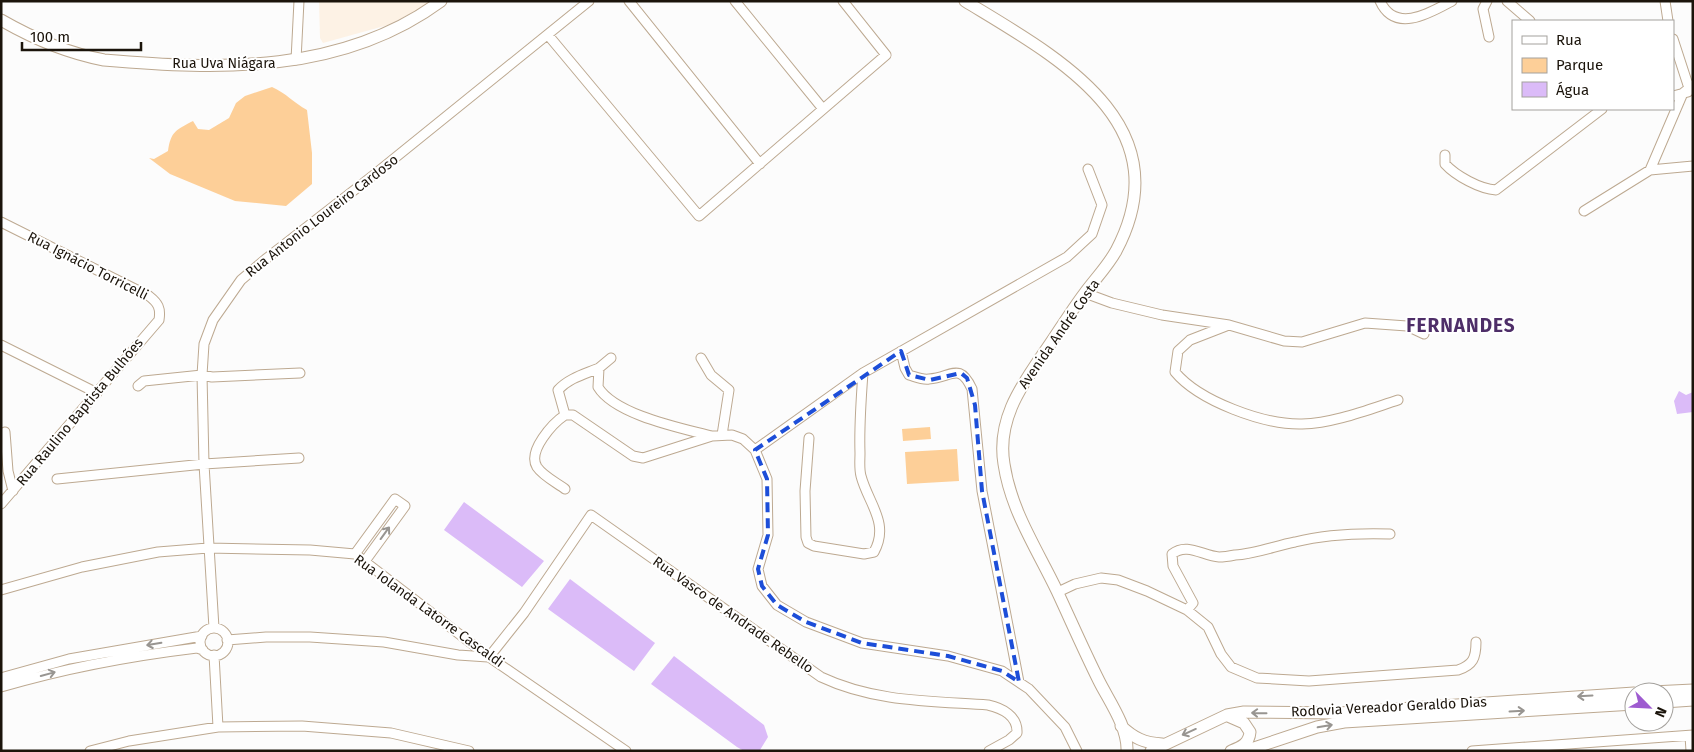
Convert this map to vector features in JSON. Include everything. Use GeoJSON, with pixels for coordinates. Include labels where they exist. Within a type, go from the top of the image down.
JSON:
{"type":"FeatureCollection","features":[{"type":"Feature","properties":{"kind":"main road","name":"Rua Uva Niágara"},"geometry":{"type":"LineString","coordinates":[[1,20],[43,42],[81,56],[104,60],[243,66],[296,60],[333,52],[410,22],[441,1]]}},
{"type":"Feature","properties":{"kind":"main road","name":"Avenida André Costa"},"geometry":{"type":"LineString","coordinates":[[964,1],[1084,80],[1103,99],[1128,139],[1134,178],[1130,212],[1117,249],[1106,268],[1085,293],[1014,400],[1005,428],[1002,447],[1013,502],[1121,725],[1127,751]]}},
{"type":"Feature","properties":{"kind":"main road"},"geometry":{"type":"LineString","coordinates":[[1674,691],[1693,690]]}},
{"type":"Feature","properties":{"kind":"main road","name":"Rodovia Vereador Geraldo Dias"},"geometry":{"type":"LineString","coordinates":[[1151,751],[1227,715],[1244,712],[1339,713],[1624,694]]}},
{"type":"Feature","properties":{"kind":"main road"},"geometry":{"type":"LineString","coordinates":[[1674,701],[1693,700]]}},
{"type":"Feature","properties":{"kind":"main road","name":"Rodovia Vereador Geraldo Dias"},"geometry":{"type":"LineString","coordinates":[[1245,751],[1317,727],[1344,722],[1624,705]]}},
{"type":"Feature","properties":{"kind":"main road"},"geometry":{"type":"LineString","coordinates":[[1227,715],[1244,724],[1250,732],[1245,745],[1231,751]]}},
{"type":"Feature","properties":{"kind":"main road","name":"Avenida André Costa"},"geometry":{"type":"LineString","coordinates":[[1121,725],[1131,735],[1143,742],[1164,744]]}},
{"type":"Feature","properties":{"kind":"street"},"geometry":{"type":"LineString","coordinates":[[296,60],[299,1]]}},
{"type":"Feature","properties":{"kind":"street","name":"Rua Antonio Loureiro Cardoso"},"geometry":{"type":"LineString","coordinates":[[214,628],[204,464],[202,375],[204,344],[213,320],[241,280],[588,1]]}},
{"type":"Feature","properties":{"kind":"street"},"geometry":{"type":"LineString","coordinates":[[629,1],[760,164]]}},
{"type":"Feature","properties":{"kind":"street"},"geometry":{"type":"LineString","coordinates":[[734,1],[823,109]]}},
{"type":"Feature","properties":{"kind":"street"},"geometry":{"type":"LineString","coordinates":[[548,35],[699,216],[886,55],[843,1]]}},
{"type":"Feature","properties":{"kind":"street"},"geometry":{"type":"LineString","coordinates":[[1380,1],[1383,8],[1390,14],[1410,20],[1423,17],[1452,1]]}},
{"type":"Feature","properties":{"kind":"street"},"geometry":{"type":"LineString","coordinates":[[1487,1],[1483,9],[1489,37]]}},
{"type":"Feature","properties":{"kind":"street"},"geometry":{"type":"LineString","coordinates":[[1508,1],[1529,20]]}},
{"type":"Feature","properties":{"kind":"street"},"geometry":{"type":"LineString","coordinates":[[1665,1],[1668,20]]}},
{"type":"Feature","properties":{"kind":"street"},"geometry":{"type":"LineString","coordinates":[[1650,170],[1689,89],[1674,42]]}},
{"type":"Feature","properties":{"kind":"street"},"geometry":{"type":"LineString","coordinates":[[1674,96],[1689,89]]}},
{"type":"Feature","properties":{"kind":"street"},"geometry":{"type":"LineString","coordinates":[[1445,155],[1445,164],[1459,175],[1489,190],[1496,190],[1601,110]]}},
{"type":"Feature","properties":{"kind":"street"},"geometry":{"type":"LineString","coordinates":[[1584,211],[1650,170],[1693,166]]}},
{"type":"Feature","properties":{"kind":"street"},"geometry":{"type":"LineString","coordinates":[[755,450],[863,373],[1067,256],[1092,234],[1102,205],[1088,169]]}},
{"type":"Feature","properties":{"kind":"street","name":"Rua Ignácio Torricelli"},"geometry":{"type":"LineString","coordinates":[[1,222],[149,296],[157,302],[160,311],[159,320]]}},
{"type":"Feature","properties":{"kind":"street"},"geometry":{"type":"LineString","coordinates":[[1085,293],[1112,303],[1162,315],[1229,325],[1284,341],[1302,342],[1365,323],[1407,326],[1424,334]]}},
{"type":"Feature","properties":{"kind":"street","name":"Rua Raulino Baptista Bulhões"},"geometry":{"type":"LineString","coordinates":[[1,504],[159,320]]}},
{"type":"Feature","properties":{"kind":"street"},"geometry":{"type":"LineString","coordinates":[[1229,325],[1190,340],[1178,351],[1175,372],[1185,384],[1224,406],[1264,418],[1301,424],[1345,417],[1398,400]]}},
{"type":"Feature","properties":{"kind":"street"},"geometry":{"type":"LineString","coordinates":[[1,345],[97,393]]}},
{"type":"Feature","properties":{"kind":"street"},"geometry":{"type":"LineString","coordinates":[[901,351],[905,368],[909,375],[930,380],[951,373],[961,373],[967,378],[972,389],[982,491],[1019,682]]}},
{"type":"Feature","properties":{"kind":"street"},"geometry":{"type":"LineString","coordinates":[[565,415],[558,390],[571,380],[600,368],[611,358]]}},
{"type":"Feature","properties":{"kind":"street"},"geometry":{"type":"LineString","coordinates":[[701,358],[711,375],[729,390],[722,435]]}},
{"type":"Feature","properties":{"kind":"street"},"geometry":{"type":"LineString","coordinates":[[600,368],[597,383],[599,389],[617,403],[643,417],[712,436]]}},
{"type":"Feature","properties":{"kind":"street"},"geometry":{"type":"LineString","coordinates":[[138,386],[144,382],[202,375],[212,377],[300,373]]}},
{"type":"Feature","properties":{"kind":"street"},"geometry":{"type":"LineString","coordinates":[[809,438],[804,491],[806,537],[808,543],[814,546],[864,554],[874,552],[879,543],[880,526],[877,511],[861,476],[858,421],[863,373]]}},
{"type":"Feature","properties":{"kind":"street"},"geometry":{"type":"LineString","coordinates":[[565,489],[538,468],[536,462],[540,443],[547,431],[565,415],[573,415],[633,456],[643,458],[712,436],[722,435],[743,439],[755,450],[767,479],[768,535],[758,569],[762,586],[777,606],[806,622],[862,643],[948,656],[1002,670],[1029,689],[1064,727],[1078,751]]}},
{"type":"Feature","properties":{"kind":"street"},"geometry":{"type":"LineString","coordinates":[[5,432],[8,471],[13,491]]}},
{"type":"Feature","properties":{"kind":"street"},"geometry":{"type":"LineString","coordinates":[[56,479],[204,464],[299,458]]}},
{"type":"Feature","properties":{"kind":"street"},"geometry":{"type":"LineString","coordinates":[[355,554],[395,499],[404,506],[365,561]]}},
{"type":"Feature","properties":{"kind":"street","name":"Rua Vasco de Andrade Rebello"},"geometry":{"type":"LineString","coordinates":[[489,657],[524,613],[591,515],[821,677],[883,698],[995,706],[1013,718],[1018,727],[1017,733],[1010,740],[989,751]]}},
{"type":"Feature","properties":{"kind":"street"},"geometry":{"type":"LineString","coordinates":[[1187,610],[1193,603],[1173,566],[1172,554],[1176,550],[1190,549],[1219,557],[1247,555],[1296,541],[1334,535],[1360,533],[1390,534]]}},
{"type":"Feature","properties":{"kind":"street","name":"Rua Iolanda Latorre Cascaldi"},"geometry":{"type":"LineString","coordinates":[[1,590],[82,567],[158,552],[208,548],[310,550],[355,554],[489,657],[626,751]]}},
{"type":"Feature","properties":{"kind":"street"},"geometry":{"type":"LineString","coordinates":[[1058,592],[1075,584],[1101,578],[1118,580],[1187,610],[1208,627],[1221,654],[1231,667],[1257,678],[1309,681],[1458,670],[1472,663],[1476,655],[1476,642]]}},
{"type":"Feature","properties":{"kind":"street"},"geometry":{"type":"LineString","coordinates":[[1,687],[70,668],[124,657],[197,648],[214,655],[224,651],[228,640],[224,633],[214,628],[207,630],[202,636],[201,643],[204,650]]}},
{"type":"Feature","properties":{"kind":"street"},"geometry":{"type":"LineString","coordinates":[[1,678],[70,659],[202,636]]}},
{"type":"Feature","properties":{"kind":"street"},"geometry":{"type":"LineString","coordinates":[[228,640],[266,637],[310,637],[384,642],[458,655],[489,657]]}},
{"type":"Feature","properties":{"kind":"street"},"geometry":{"type":"LineString","coordinates":[[214,655],[218,727]]}},
{"type":"Feature","properties":{"kind":"street"},"geometry":{"type":"LineString","coordinates":[[90,751],[129,741],[218,727],[302,726],[391,733],[469,751]]}},
{"type":"Feature","properties":{"kind":"street"},"geometry":{"type":"LineString","coordinates":[[1472,751],[1577,747],[1691,735],[1691,751]]}},
{"type":"Feature","properties":{"kind":"street"},"geometry":{"type":"LineString","coordinates":[[1634,740],[1635,751]]}},
{"type":"Feature","properties":{"kind":"highlighted area"},"geometry":{"type":"Polygon","coordinates":[[[901,351],[909,375],[930,380],[961,373],[967,378],[975,405],[982,491],[1019,682],[1002,671],[948,656],[862,643],[806,622],[777,605],[762,586],[758,569],[768,535],[767,479],[755,450],[901,351]]]}},
{"type":"Feature","properties":{"kind":"shaded area"},"geometry":{"type":"Polygon","coordinates":[[[319,1],[429,1],[429,4],[388,25],[323,43],[320,38],[319,1]]]}},
{"type":"Feature","properties":{"kind":"green space"},"geometry":{"type":"Polygon","coordinates":[[[272,87],[307,110],[312,153],[312,184],[286,206],[235,201],[170,174],[149,158],[154,159],[168,151],[173,135],[182,127],[193,121],[198,129],[209,130],[229,118],[236,103],[245,96],[272,87]]]}},
{"type":"Feature","properties":{"kind":"green space"},"geometry":{"type":"Polygon","coordinates":[[[930,427],[931,439],[903,441],[902,429],[930,427]]]}},
{"type":"Feature","properties":{"kind":"green space"},"geometry":{"type":"Polygon","coordinates":[[[957,449],[959,481],[907,484],[905,452],[957,449]]]}},
{"type":"Feature","properties":{"kind":"water"},"geometry":{"type":"Polygon","coordinates":[[[1679,391],[1686,395],[1693,392],[1693,412],[1677,414],[1674,401],[1679,391]]]}},
{"type":"Feature","properties":{"kind":"water"},"geometry":{"type":"Polygon","coordinates":[[[464,502],[544,561],[522,587],[444,530],[464,502]]]}},
{"type":"Feature","properties":{"kind":"water"},"geometry":{"type":"Polygon","coordinates":[[[570,579],[655,643],[634,671],[548,609],[570,579]]]}},
{"type":"Feature","properties":{"kind":"water"},"geometry":{"type":"Polygon","coordinates":[[[674,656],[764,725],[768,737],[760,750],[744,751],[737,747],[651,684],[674,656]]]}},
{"type":"Feature","properties":{"kind":"district","name":"FERNANDES"},"geometry":{"type":"Point","coordinates":[1461,325]}}]}
